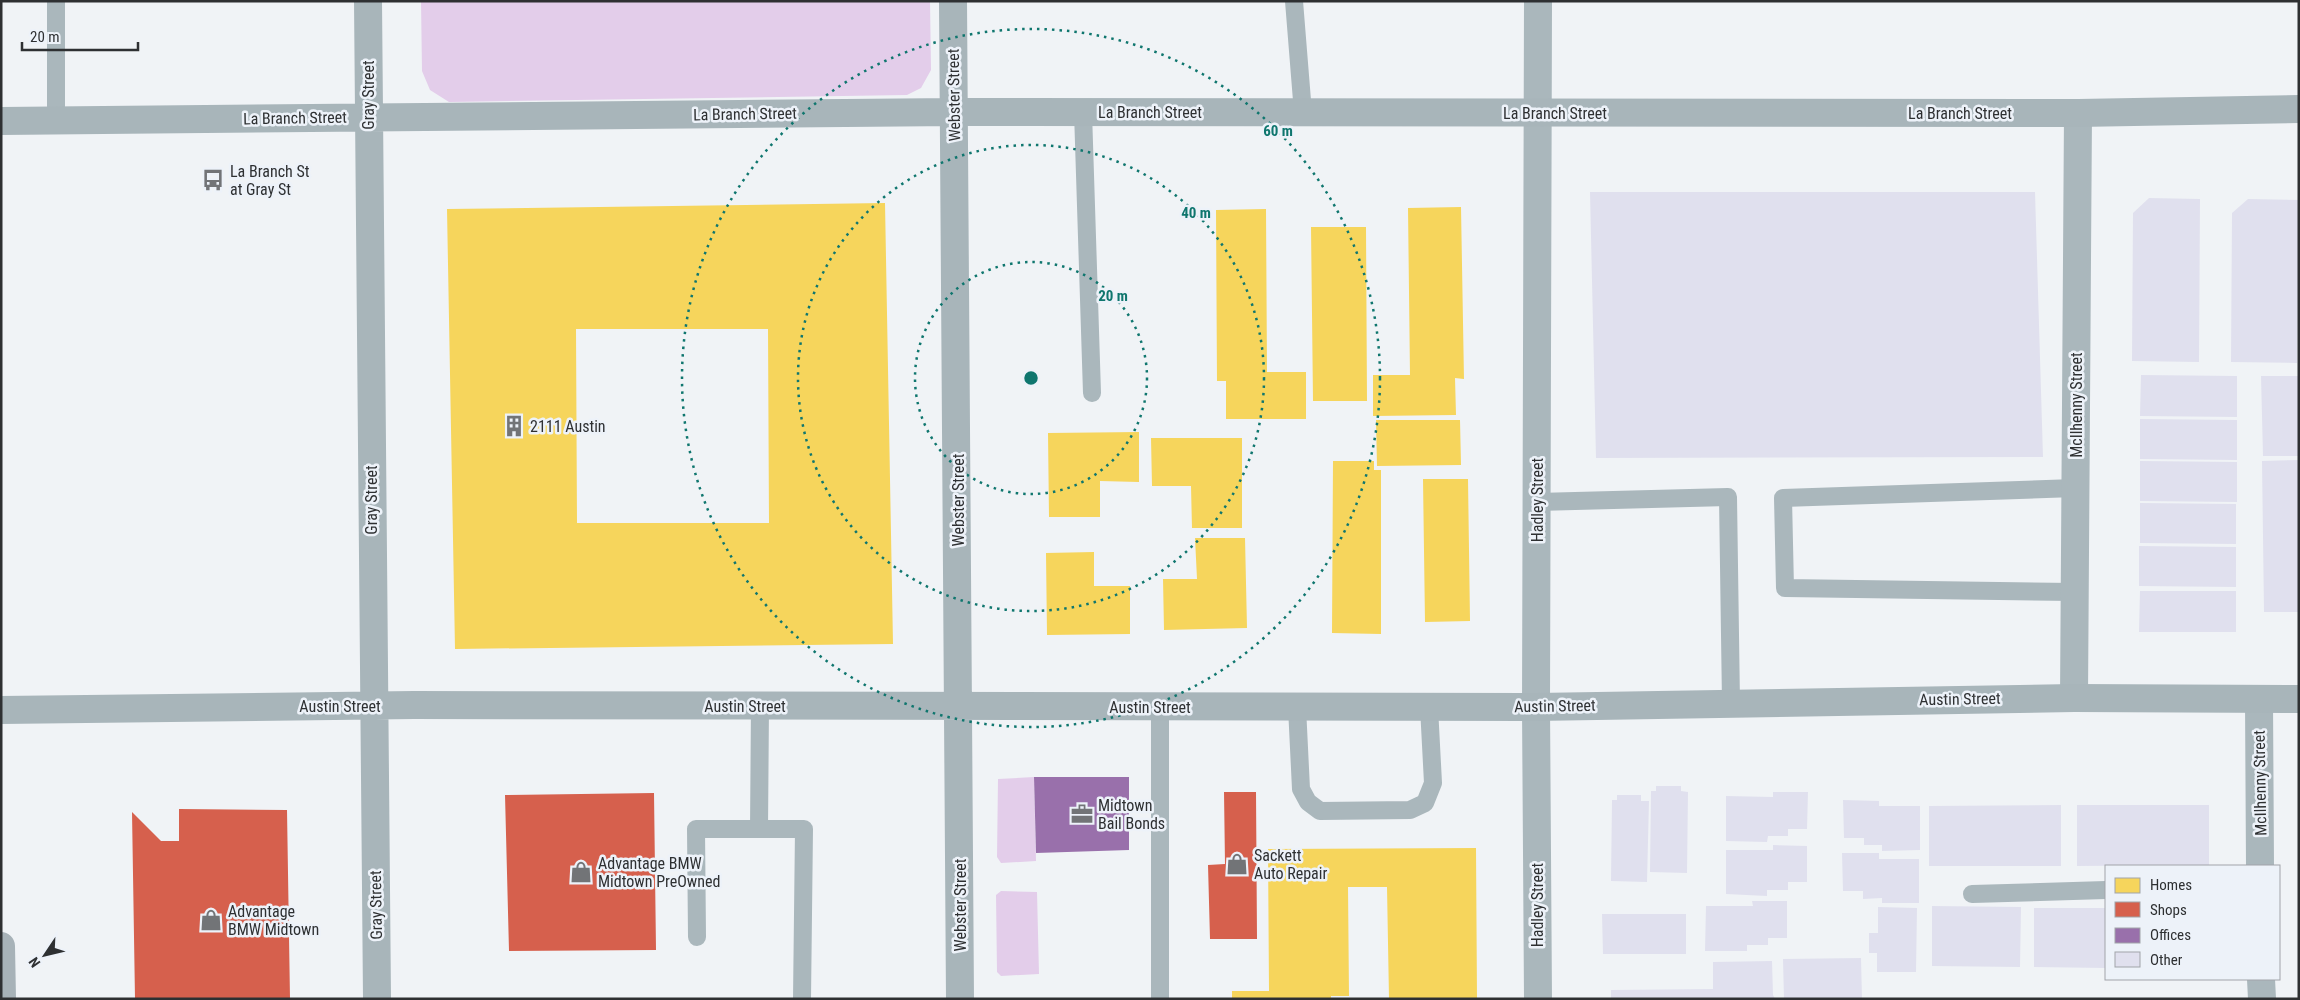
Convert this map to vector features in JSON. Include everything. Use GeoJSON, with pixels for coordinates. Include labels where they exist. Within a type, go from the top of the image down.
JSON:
{"type":"FeatureCollection","features":[{"type":"Feature","properties":{"kind":"highway"},"geometry":{"type":"LineString","coordinates":[[1,946],[2,999]]}},
{"type":"Feature","properties":{"kind":"street","name":"Gray Street"},"geometry":{"type":"LineString","coordinates":[[368,1],[377,999]]}},
{"type":"Feature","properties":{"kind":"street","name":"Webster Street"},"geometry":{"type":"LineString","coordinates":[[953,1],[960,707],[960,999]]}},
{"type":"Feature","properties":{"kind":"street","name":"Hadley Street"},"geometry":{"type":"LineString","coordinates":[[1538,1],[1536,706],[1538,999]]}},
{"type":"Feature","properties":{"kind":"street","name":"La Branch Street"},"geometry":{"type":"LineString","coordinates":[[1,121],[955,112],[2078,112],[2299,108]]}},
{"type":"Feature","properties":{"kind":"street","name":"McIlhenny Street"},"geometry":{"type":"LineString","coordinates":[[2074,698],[2078,112]]}},
{"type":"Feature","properties":{"kind":"street","name":"Austin Street"},"geometry":{"type":"LineString","coordinates":[[1,710],[373,706],[1429,707],[2074,698],[2299,699]]}},
{"type":"Feature","properties":{"kind":"street","name":"McIlhenny Street"},"geometry":{"type":"LineString","coordinates":[[2259,700],[2260,865]]}},
{"type":"Feature","properties":{"kind":"street"},"geometry":{"type":"LineString","coordinates":[[2261,980],[2262,999]]}},
{"type":"Feature","properties":{"kind":"lane"},"geometry":{"type":"LineString","coordinates":[[56,1],[56,120]]}},
{"type":"Feature","properties":{"kind":"lane"},"geometry":{"type":"LineString","coordinates":[[1294,1],[1303,113]]}},
{"type":"Feature","properties":{"kind":"lane"},"geometry":{"type":"LineString","coordinates":[[1083,112],[1092,392]]}},
{"type":"Feature","properties":{"kind":"lane"},"geometry":{"type":"LineString","coordinates":[[2074,592],[1785,588],[1783,498],[2075,488]]}},
{"type":"Feature","properties":{"kind":"lane"},"geometry":{"type":"LineString","coordinates":[[1537,502],[1728,497],[1731,703]]}},
{"type":"Feature","properties":{"kind":"lane"},"geometry":{"type":"LineString","coordinates":[[759,828],[760,706]]}},
{"type":"Feature","properties":{"kind":"lane"},"geometry":{"type":"LineString","coordinates":[[1160,707],[1160,999]]}},
{"type":"Feature","properties":{"kind":"lane"},"geometry":{"type":"LineString","coordinates":[[1297,707],[1300,789],[1308,802],[1320,811],[1330,811],[1410,810],[1424,803],[1433,782],[1429,707]]}},
{"type":"Feature","properties":{"kind":"lane"},"geometry":{"type":"LineString","coordinates":[[697,938],[696,829],[804,829],[802,999]]}},
{"type":"Feature","properties":{"kind":"lane"},"geometry":{"type":"LineString","coordinates":[[1972,894],[2105,890]]}},
{"type":"Feature","properties":{"kind":"shaded area"},"geometry":{"type":"Polygon","coordinates":[[[421,1],[930,1],[931,70],[921,88],[907,95],[449,102],[430,90],[422,71],[421,1]]]}},
{"type":"Feature","properties":{"kind":"shaded area"},"geometry":{"type":"Polygon","coordinates":[[[1034,777],[1036,861],[1001,863],[997,857],[998,779],[1034,777]]]}},
{"type":"Feature","properties":{"kind":"shaded area"},"geometry":{"type":"Polygon","coordinates":[[[1001,891],[1037,892],[1039,974],[1001,976],[997,972],[996,895],[1001,891]]]}},
{"type":"Feature","properties":{"kind":"building: Homes","name":"2111 Austin"},"geometry":{"type":"Polygon","coordinates":[[[885,203],[893,644],[455,649],[447,209],[885,203]],[[576,329],[577,523],[769,523],[768,329],[576,329]]]}},
{"type":"Feature","properties":{"kind":"building: Homes"},"geometry":{"type":"Polygon","coordinates":[[[1461,207],[1464,379],[1455,378],[1456,415],[1373,416],[1373,375],[1410,375],[1408,208],[1461,207]]]}},
{"type":"Feature","properties":{"kind":"building: Homes"},"geometry":{"type":"Polygon","coordinates":[[[1266,209],[1267,372],[1306,372],[1306,419],[1226,419],[1226,381],[1217,381],[1216,210],[1266,209]]]}},
{"type":"Feature","properties":{"kind":"building: Homes"},"geometry":{"type":"Polygon","coordinates":[[[1311,227],[1366,227],[1367,401],[1313,401],[1311,227]]]}},
{"type":"Feature","properties":{"kind":"building: Homes"},"geometry":{"type":"Polygon","coordinates":[[[1376,420],[1460,420],[1461,465],[1377,466],[1376,420]]]}},
{"type":"Feature","properties":{"kind":"building: Homes"},"geometry":{"type":"Polygon","coordinates":[[[1139,432],[1139,482],[1100,481],[1100,517],[1049,517],[1048,433],[1139,432]]]}},
{"type":"Feature","properties":{"kind":"building: Homes"},"geometry":{"type":"Polygon","coordinates":[[[1151,438],[1242,438],[1242,528],[1192,528],[1191,486],[1152,486],[1151,438]]]}},
{"type":"Feature","properties":{"kind":"building: Homes"},"geometry":{"type":"Polygon","coordinates":[[[1333,461],[1374,461],[1374,470],[1381,470],[1381,634],[1332,633],[1333,461]]]}},
{"type":"Feature","properties":{"kind":"building: Homes"},"geometry":{"type":"Polygon","coordinates":[[[1423,479],[1468,479],[1470,621],[1425,622],[1423,479]]]}},
{"type":"Feature","properties":{"kind":"building: Homes"},"geometry":{"type":"Polygon","coordinates":[[[1195,538],[1245,538],[1247,628],[1164,630],[1163,579],[1197,579],[1195,538]]]}},
{"type":"Feature","properties":{"kind":"building: Homes"},"geometry":{"type":"Polygon","coordinates":[[[1094,552],[1094,586],[1130,586],[1130,634],[1047,635],[1046,553],[1094,552]]]}},
{"type":"Feature","properties":{"kind":"building: Homes"},"geometry":{"type":"Polygon","coordinates":[[[1476,848],[1477,999],[1389,999],[1387,887],[1348,887],[1349,996],[1331,996],[1331,999],[1232,999],[1232,991],[1269,991],[1268,849],[1476,848]]]}},
{"type":"Feature","properties":{"kind":"building: Shops","name":"Sackett Auto Repair"},"geometry":{"type":"Polygon","coordinates":[[[1224,792],[1256,792],[1257,939],[1210,939],[1208,865],[1225,864],[1224,792]]]}},
{"type":"Feature","properties":{"kind":"building: Shops","name":"Advantage BMW Midtown PreOwned"},"geometry":{"type":"Polygon","coordinates":[[[654,793],[656,950],[509,951],[505,795],[654,793]]]}},
{"type":"Feature","properties":{"kind":"building: Shops","name":"Advantage BMW Midtown"},"geometry":{"type":"Polygon","coordinates":[[[179,809],[287,810],[290,999],[135,999],[132,812],[161,841],[179,841],[179,809]]]}},
{"type":"Feature","properties":{"kind":"building: Offices","name":"Midtown Bail Bonds"},"geometry":{"type":"Polygon","coordinates":[[[1034,777],[1129,777],[1129,850],[1036,853],[1034,777]]]}},
{"type":"Feature","properties":{"kind":"building: Other"},"geometry":{"type":"Polygon","coordinates":[[[1590,192],[2035,192],[2043,457],[1596,458],[1590,192]]]}},
{"type":"Feature","properties":{"kind":"building: Other"},"geometry":{"type":"Polygon","coordinates":[[[2149,198],[2200,199],[2199,362],[2132,361],[2133,213],[2149,198]]]}},
{"type":"Feature","properties":{"kind":"building: Other"},"geometry":{"type":"Polygon","coordinates":[[[2248,199],[2299,200],[2297,363],[2231,362],[2232,213],[2248,199]]]}},
{"type":"Feature","properties":{"kind":"building: Other"},"geometry":{"type":"Polygon","coordinates":[[[2141,375],[2237,376],[2237,417],[2140,416],[2141,375]]]}},
{"type":"Feature","properties":{"kind":"building: Other"},"geometry":{"type":"Polygon","coordinates":[[[2261,376],[2299,376],[2299,456],[2263,456],[2261,376]]]}},
{"type":"Feature","properties":{"kind":"building: Other"},"geometry":{"type":"Polygon","coordinates":[[[2140,419],[2237,420],[2237,460],[2140,459],[2140,419]]]}},
{"type":"Feature","properties":{"kind":"building: Other"},"geometry":{"type":"Polygon","coordinates":[[[2299,460],[2299,612],[2264,612],[2262,461],[2299,460]]]}},
{"type":"Feature","properties":{"kind":"building: Other"},"geometry":{"type":"Polygon","coordinates":[[[2140,461],[2237,462],[2237,502],[2140,501],[2140,461]]]}},
{"type":"Feature","properties":{"kind":"building: Other"},"geometry":{"type":"Polygon","coordinates":[[[2140,503],[2236,504],[2236,544],[2140,543],[2140,503]]]}},
{"type":"Feature","properties":{"kind":"building: Other"},"geometry":{"type":"Polygon","coordinates":[[[2139,546],[2236,547],[2236,587],[2139,586],[2139,546]]]}},
{"type":"Feature","properties":{"kind":"building: Other"},"geometry":{"type":"Polygon","coordinates":[[[2140,591],[2236,591],[2236,632],[2139,632],[2140,591]]]}},
{"type":"Feature","properties":{"kind":"building: Other"},"geometry":{"type":"Polygon","coordinates":[[[1656,786],[1681,786],[1681,791],[1688,792],[1687,873],[1650,872],[1651,791],[1656,791],[1656,786]]]}},
{"type":"Feature","properties":{"kind":"building: Other"},"geometry":{"type":"Polygon","coordinates":[[[1773,792],[1808,792],[1807,829],[1788,829],[1788,836],[1768,836],[1767,842],[1726,841],[1726,796],[1773,797],[1773,792]]]}},
{"type":"Feature","properties":{"kind":"building: Other"},"geometry":{"type":"Polygon","coordinates":[[[1617,795],[1641,795],[1641,801],[1649,801],[1647,882],[1611,881],[1612,800],[1617,800],[1617,795]]]}},
{"type":"Feature","properties":{"kind":"building: Other"},"geometry":{"type":"Polygon","coordinates":[[[1843,800],[1879,801],[1879,806],[1920,806],[1920,850],[1882,851],[1882,845],[1864,845],[1864,838],[1844,838],[1843,800]]]}},
{"type":"Feature","properties":{"kind":"building: Other"},"geometry":{"type":"Polygon","coordinates":[[[2061,805],[2061,866],[1929,866],[1929,806],[2061,805]]]}},
{"type":"Feature","properties":{"kind":"building: Other"},"geometry":{"type":"Polygon","coordinates":[[[2077,805],[2209,805],[2209,865],[2077,866],[2077,805]]]}},
{"type":"Feature","properties":{"kind":"building: Other"},"geometry":{"type":"Polygon","coordinates":[[[1773,845],[1807,846],[1807,882],[1788,882],[1788,890],[1767,890],[1767,896],[1726,894],[1726,850],[1773,850],[1773,845]]]}},
{"type":"Feature","properties":{"kind":"building: Other"},"geometry":{"type":"Polygon","coordinates":[[[1842,853],[1879,853],[1879,859],[1919,859],[1919,903],[1882,903],[1882,898],[1863,899],[1863,891],[1843,891],[1842,853]]]}},
{"type":"Feature","properties":{"kind":"building: Other"},"geometry":{"type":"Polygon","coordinates":[[[1752,901],[1787,901],[1787,938],[1768,938],[1768,945],[1747,945],[1747,951],[1705,951],[1706,906],[1753,906],[1752,901]]]}},
{"type":"Feature","properties":{"kind":"building: Other"},"geometry":{"type":"Polygon","coordinates":[[[1932,906],[2021,907],[2020,967],[1932,966],[1932,906]]]}},
{"type":"Feature","properties":{"kind":"building: Other"},"geometry":{"type":"Polygon","coordinates":[[[1878,907],[1917,908],[1916,972],[1877,972],[1877,953],[1869,953],[1869,933],[1878,933],[1878,907]]]}},
{"type":"Feature","properties":{"kind":"building: Other"},"geometry":{"type":"Polygon","coordinates":[[[2034,908],[2105,908],[2105,968],[2034,967],[2034,908]]]}},
{"type":"Feature","properties":{"kind":"building: Other"},"geometry":{"type":"Polygon","coordinates":[[[1602,914],[1686,914],[1686,954],[1603,954],[1602,914]]]}},
{"type":"Feature","properties":{"kind":"building: Other"},"geometry":{"type":"Polygon","coordinates":[[[1861,958],[1862,999],[1784,999],[1783,959],[1861,958]]]}},
{"type":"Feature","properties":{"kind":"building: Other"},"geometry":{"type":"Polygon","coordinates":[[[1772,961],[1773,995],[1775,999],[1611,999],[1611,990],[1713,989],[1713,962],[1772,961]]]}},
{"type":"Feature","properties":{"kind":"place","name":"La Branch St at Gray St"},"geometry":{"type":"Point","coordinates":[213,180]}},
{"type":"Feature","properties":{"kind":"place","name":"2111 Austin"},"geometry":{"type":"Point","coordinates":[514,426]}},
{"type":"Feature","properties":{"kind":"place","name":"Midtown Bail Bonds"},"geometry":{"type":"Point","coordinates":[1082,814]}},
{"type":"Feature","properties":{"kind":"place","name":"Sackett Auto Repair"},"geometry":{"type":"Point","coordinates":[1237,864]}},
{"type":"Feature","properties":{"kind":"place","name":"Advantage BMW Midtown PreOwned"},"geometry":{"type":"Point","coordinates":[581,872]}},
{"type":"Feature","properties":{"kind":"place","name":"Advantage BMW Midtown"},"geometry":{"type":"Point","coordinates":[211,920]}}]}
